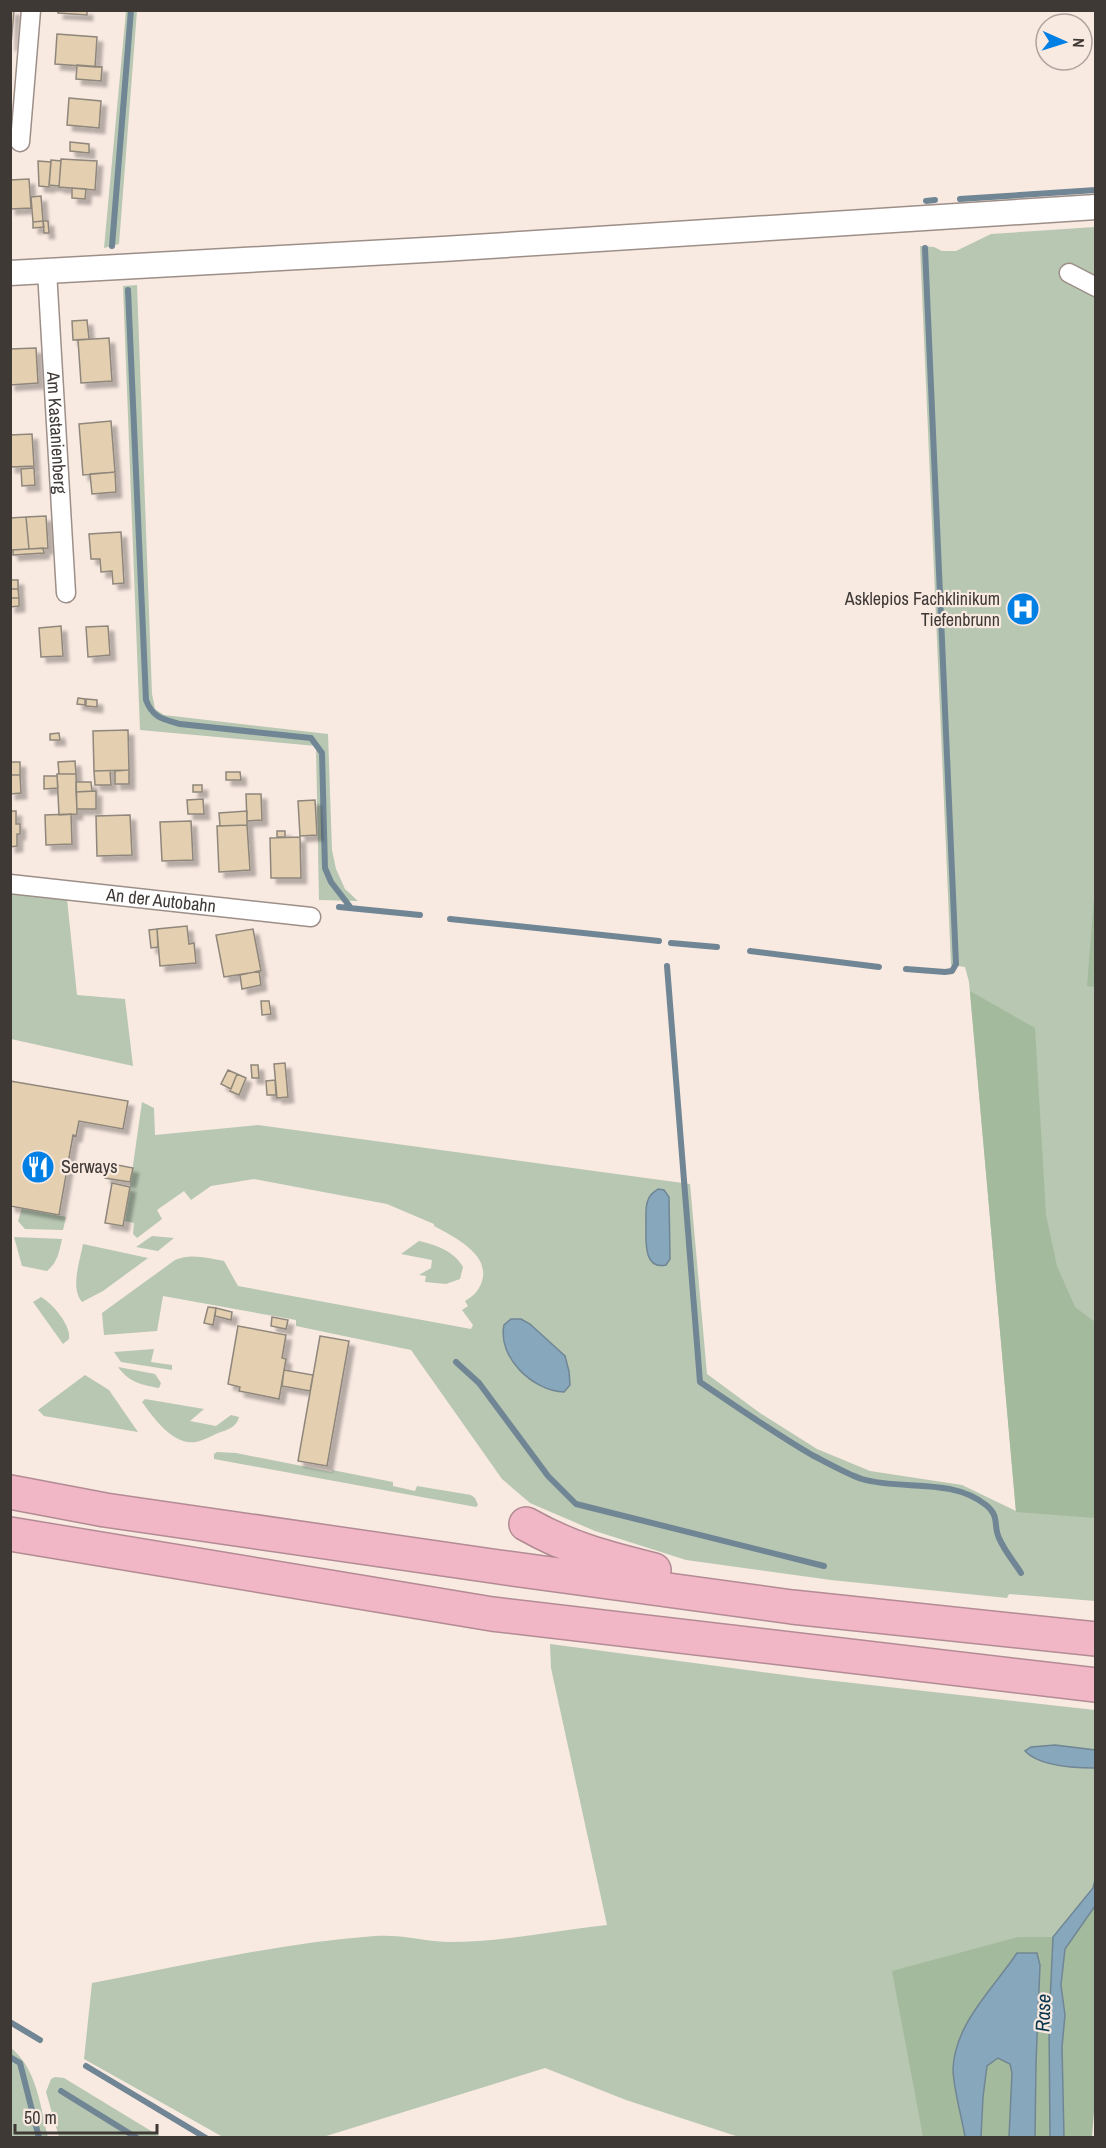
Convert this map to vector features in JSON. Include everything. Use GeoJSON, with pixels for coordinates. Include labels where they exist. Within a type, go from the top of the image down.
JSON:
{"type":"FeatureCollection","features":[{"type":"Feature","properties":{"kind":"highway"},"geometry":{"type":"LineString","coordinates":[[10,1492],[140,1515],[511,1569],[792,1606],[1095,1639]]}},
{"type":"Feature","properties":{"kind":"highway"},"geometry":{"type":"LineString","coordinates":[[526,1524],[551,1538],[587,1553],[792,1606]]}},
{"type":"Feature","properties":{"kind":"highway"},"geometry":{"type":"LineString","coordinates":[[10,1534],[492,1614],[1095,1685]]}},
{"type":"Feature","properties":{"kind":"street"},"geometry":{"type":"LineString","coordinates":[[20,142],[31,10]]}},
{"type":"Feature","properties":{"kind":"street"},"geometry":{"type":"LineString","coordinates":[[10,273],[443,249],[1095,207]]}},
{"type":"Feature","properties":{"kind":"street","name":"Am Kastanienberg"},"geometry":{"type":"LineString","coordinates":[[47,271],[66,593]]}},
{"type":"Feature","properties":{"kind":"street"},"geometry":{"type":"LineString","coordinates":[[1069,273],[1095,287]]}},
{"type":"Feature","properties":{"kind":"street","name":"An der Autobahn"},"geometry":{"type":"LineString","coordinates":[[10,884],[311,917]]}},
{"type":"Feature","properties":{"kind":"green space"},"geometry":{"type":"Polygon","coordinates":[[[126,11],[137,11],[119,244],[104,248],[126,11]]]}},
{"type":"Feature","properties":{"kind":"green space"},"geometry":{"type":"Polygon","coordinates":[[[1095,227],[1095,1601],[1009,1594],[1007,1598],[831,1580],[686,1560],[595,1531],[530,1503],[502,1479],[411,1350],[296,1326],[296,1320],[163,1296],[157,1331],[104,1335],[102,1313],[175,1260],[187,1257],[224,1261],[238,1286],[471,1329],[473,1325],[462,1310],[468,1306],[465,1301],[481,1284],[483,1274],[482,1264],[470,1248],[434,1224],[387,1204],[254,1179],[211,1186],[191,1200],[184,1191],[157,1210],[162,1219],[137,1238],[133,1234],[134,1223],[125,1221],[142,1102],[154,1108],[155,1135],[258,1125],[690,1184],[707,1374],[760,1413],[817,1449],[870,1471],[962,1485],[1016,1511],[969,982],[965,967],[951,965],[920,246],[934,247],[942,251],[956,251],[991,234],[1095,227]]]}},
{"type":"Feature","properties":{"kind":"green space"},"geometry":{"type":"Polygon","coordinates":[[[137,285],[152,694],[155,709],[164,715],[328,734],[332,850],[336,869],[345,889],[358,901],[319,900],[316,746],[140,730],[123,286],[137,285]]]}},
{"type":"Feature","properties":{"kind":"green space"},"geometry":{"type":"Polygon","coordinates":[[[1095,885],[1096,987],[1087,986],[1095,885]]]}},
{"type":"Feature","properties":{"kind":"green space"},"geometry":{"type":"Polygon","coordinates":[[[11,892],[67,899],[77,995],[125,999],[133,1066],[11,1039],[11,892]]]}},
{"type":"Feature","properties":{"kind":"green space"},"geometry":{"type":"Polygon","coordinates":[[[970,991],[1035,1028],[1046,1215],[1057,1266],[1075,1307],[1095,1322],[1095,1518],[1016,1512],[970,991]]]}},
{"type":"Feature","properties":{"kind":"green space"},"geometry":{"type":"Polygon","coordinates":[[[22,1208],[66,1217],[63,1230],[25,1229],[18,1221],[22,1208]]]}},
{"type":"Feature","properties":{"kind":"green space"},"geometry":{"type":"Polygon","coordinates":[[[152,1236],[174,1238],[158,1251],[136,1247],[152,1236]]]}},
{"type":"Feature","properties":{"kind":"green space"},"geometry":{"type":"Polygon","coordinates":[[[14,1237],[62,1239],[56,1260],[51,1268],[47,1271],[22,1266],[14,1237]]]}},
{"type":"Feature","properties":{"kind":"green space"},"geometry":{"type":"Polygon","coordinates":[[[419,1241],[438,1247],[455,1257],[463,1267],[460,1279],[446,1284],[425,1282],[426,1276],[419,1275],[431,1268],[432,1260],[401,1254],[419,1241]]]}},
{"type":"Feature","properties":{"kind":"green space"},"geometry":{"type":"Polygon","coordinates":[[[83,1244],[148,1258],[103,1291],[82,1302],[78,1296],[76,1282],[83,1244]]]}},
{"type":"Feature","properties":{"kind":"green space"},"geometry":{"type":"Polygon","coordinates":[[[41,1297],[56,1310],[64,1321],[69,1339],[63,1344],[33,1302],[41,1297]]]}},
{"type":"Feature","properties":{"kind":"green space"},"geometry":{"type":"Polygon","coordinates":[[[154,1349],[151,1362],[172,1365],[172,1370],[121,1362],[114,1352],[154,1349]]]}},
{"type":"Feature","properties":{"kind":"green space"},"geometry":{"type":"Polygon","coordinates":[[[118,1367],[155,1374],[161,1383],[159,1388],[136,1382],[118,1367]]]}},
{"type":"Feature","properties":{"kind":"green space"},"geometry":{"type":"Polygon","coordinates":[[[85,1375],[109,1390],[138,1432],[44,1416],[38,1410],[85,1375]]]}},
{"type":"Feature","properties":{"kind":"green space"},"geometry":{"type":"Polygon","coordinates":[[[145,1399],[204,1409],[190,1421],[216,1426],[231,1415],[239,1417],[234,1426],[228,1429],[196,1442],[188,1442],[179,1440],[164,1429],[142,1402],[145,1399]]]}},
{"type":"Feature","properties":{"kind":"green space"},"geometry":{"type":"Polygon","coordinates":[[[217,1452],[236,1453],[393,1482],[393,1486],[415,1491],[417,1486],[471,1495],[478,1505],[476,1507],[214,1459],[214,1454],[217,1452]]]}},
{"type":"Feature","properties":{"kind":"green space"},"geometry":{"type":"Polygon","coordinates":[[[550,1644],[808,1678],[1095,1710],[1095,1906],[1065,1949],[1064,2137],[739,2137],[626,2100],[545,2068],[323,2137],[223,2137],[84,2059],[92,1983],[233,1955],[339,1939],[384,1936],[468,1942],[607,1925],[551,1668],[550,1644]]]}},
{"type":"Feature","properties":{"kind":"green space"},"geometry":{"type":"Polygon","coordinates":[[[1095,1906],[1096,2086],[1092,2137],[923,2137],[892,1971],[1018,1937],[1053,1937],[1065,1949],[1095,1906]]]}},
{"type":"Feature","properties":{"kind":"green space"},"geometry":{"type":"Polygon","coordinates":[[[10,2047],[19,2056],[32,2077],[40,2100],[48,2137],[11,2137],[10,2047]]]}},
{"type":"Feature","properties":{"kind":"green space"},"geometry":{"type":"Polygon","coordinates":[[[64,2078],[161,2137],[59,2137],[46,2092],[51,2079],[64,2078]]]}},
{"type":"Feature","properties":{"kind":"water"},"geometry":{"type":"Polygon","coordinates":[[[658,1189],[664,1190],[669,1197],[670,1259],[666,1265],[653,1263],[646,1245],[646,1206],[650,1196],[658,1189]]]}},
{"type":"Feature","properties":{"kind":"water"},"geometry":{"type":"Polygon","coordinates":[[[511,1319],[521,1319],[530,1324],[565,1356],[570,1385],[564,1392],[541,1386],[530,1379],[512,1360],[503,1337],[504,1325],[511,1319]]]}},
{"type":"Feature","properties":{"kind":"water"},"geometry":{"type":"Polygon","coordinates":[[[1055,1745],[1095,1750],[1095,1768],[1068,1767],[1048,1763],[1025,1751],[1031,1747],[1055,1745]]]}},
{"type":"Feature","properties":{"kind":"water"},"geometry":{"type":"Polygon","coordinates":[[[1095,1880],[1095,1906],[1065,1949],[1061,1985],[1065,2015],[1062,2047],[1064,2137],[1050,2137],[1049,2024],[1053,1937],[1093,1888],[1095,1880]]]}},
{"type":"Feature","properties":{"kind":"water"},"geometry":{"type":"Polygon","coordinates":[[[1017,1953],[1037,1953],[1040,1965],[1035,2137],[1009,2137],[1012,2073],[1010,2064],[998,2058],[987,2066],[981,2137],[965,2137],[953,2076],[955,2052],[960,2037],[977,2007],[1017,1953]]]}},
{"type":"Feature","properties":{"kind":"building"},"geometry":{"type":"Polygon","coordinates":[[[10,10],[14,10],[11,45],[10,45],[10,10]]]}},
{"type":"Feature","properties":{"kind":"building"},"geometry":{"type":"Polygon","coordinates":[[[58,10],[87,10],[87,15],[58,13],[58,10]]]}},
{"type":"Feature","properties":{"kind":"building"},"geometry":{"type":"Polygon","coordinates":[[[57,34],[97,37],[95,67],[55,64],[57,34]]]}},
{"type":"Feature","properties":{"kind":"building"},"geometry":{"type":"Polygon","coordinates":[[[77,65],[102,67],[101,81],[76,79],[77,65]]]}},
{"type":"Feature","properties":{"kind":"building"},"geometry":{"type":"Polygon","coordinates":[[[69,98],[101,101],[99,128],[67,125],[69,98]]]}},
{"type":"Feature","properties":{"kind":"building"},"geometry":{"type":"Polygon","coordinates":[[[70,142],[89,144],[89,153],[70,151],[70,142]]]}},
{"type":"Feature","properties":{"kind":"building"},"geometry":{"type":"Polygon","coordinates":[[[61,159],[97,161],[95,190],[59,187],[61,159]]]}},
{"type":"Feature","properties":{"kind":"building"},"geometry":{"type":"Polygon","coordinates":[[[51,160],[61,161],[59,186],[49,185],[51,160]]]}},
{"type":"Feature","properties":{"kind":"building"},"geometry":{"type":"Polygon","coordinates":[[[38,161],[51,162],[49,187],[39,186],[38,161]]]}},
{"type":"Feature","properties":{"kind":"building"},"geometry":{"type":"Polygon","coordinates":[[[29,179],[31,208],[10,209],[10,180],[29,179]]]}},
{"type":"Feature","properties":{"kind":"building"},"geometry":{"type":"Polygon","coordinates":[[[72,188],[86,189],[85,199],[72,198],[72,188]]]}},
{"type":"Feature","properties":{"kind":"building"},"geometry":{"type":"Polygon","coordinates":[[[41,196],[43,221],[33,222],[31,197],[41,196]]]}},
{"type":"Feature","properties":{"kind":"building"},"geometry":{"type":"Polygon","coordinates":[[[43,221],[48,221],[49,233],[44,233],[43,221]]]}},
{"type":"Feature","properties":{"kind":"building"},"geometry":{"type":"Polygon","coordinates":[[[43,221],[44,227],[33,228],[33,222],[43,221]]]}},
{"type":"Feature","properties":{"kind":"building"},"geometry":{"type":"Polygon","coordinates":[[[87,320],[89,339],[73,340],[72,321],[87,320]]]}},
{"type":"Feature","properties":{"kind":"building"},"geometry":{"type":"Polygon","coordinates":[[[109,338],[112,381],[81,383],[78,340],[109,338]]]}},
{"type":"Feature","properties":{"kind":"building"},"geometry":{"type":"Polygon","coordinates":[[[36,348],[38,383],[10,385],[10,349],[36,348]]]}},
{"type":"Feature","properties":{"kind":"building"},"geometry":{"type":"Polygon","coordinates":[[[111,421],[115,472],[83,475],[79,424],[111,421]]]}},
{"type":"Feature","properties":{"kind":"building"},"geometry":{"type":"Polygon","coordinates":[[[32,434],[34,466],[10,467],[10,435],[32,434]]]}},
{"type":"Feature","properties":{"kind":"building"},"geometry":{"type":"Polygon","coordinates":[[[34,468],[35,485],[22,486],[21,469],[34,468]]]}},
{"type":"Feature","properties":{"kind":"building"},"geometry":{"type":"Polygon","coordinates":[[[115,472],[116,492],[92,494],[90,474],[115,472]]]}},
{"type":"Feature","properties":{"kind":"building"},"geometry":{"type":"Polygon","coordinates":[[[46,516],[48,548],[29,549],[26,517],[46,516]]]}},
{"type":"Feature","properties":{"kind":"building"},"geometry":{"type":"Polygon","coordinates":[[[26,517],[29,549],[10,550],[10,518],[26,517]]]}},
{"type":"Feature","properties":{"kind":"building"},"geometry":{"type":"Polygon","coordinates":[[[121,532],[124,583],[113,584],[112,571],[101,572],[100,559],[91,559],[89,534],[121,532]]]}},
{"type":"Feature","properties":{"kind":"building"},"geometry":{"type":"Polygon","coordinates":[[[43,548],[44,553],[13,555],[13,550],[43,548]]]}},
{"type":"Feature","properties":{"kind":"building"},"geometry":{"type":"Polygon","coordinates":[[[10,580],[18,580],[18,589],[10,589],[10,580]]]}},
{"type":"Feature","properties":{"kind":"building"},"geometry":{"type":"Polygon","coordinates":[[[10,589],[18,589],[19,598],[10,598],[10,589]]]}},
{"type":"Feature","properties":{"kind":"building"},"geometry":{"type":"Polygon","coordinates":[[[10,598],[19,598],[19,606],[10,607],[10,598]]]}},
{"type":"Feature","properties":{"kind":"building"},"geometry":{"type":"Polygon","coordinates":[[[61,626],[63,656],[41,657],[39,628],[61,626]]]}},
{"type":"Feature","properties":{"kind":"building"},"geometry":{"type":"Polygon","coordinates":[[[108,626],[110,655],[88,657],[86,627],[108,626]]]}},
{"type":"Feature","properties":{"kind":"building"},"geometry":{"type":"Polygon","coordinates":[[[78,698],[85,699],[85,705],[77,704],[78,698]]]}},
{"type":"Feature","properties":{"kind":"building"},"geometry":{"type":"Polygon","coordinates":[[[86,699],[97,700],[97,707],[86,706],[86,699]]]}},
{"type":"Feature","properties":{"kind":"building"},"geometry":{"type":"Polygon","coordinates":[[[128,730],[129,770],[94,771],[93,731],[128,730]]]}},
{"type":"Feature","properties":{"kind":"building"},"geometry":{"type":"Polygon","coordinates":[[[59,733],[60,740],[50,740],[50,734],[59,733]]]}},
{"type":"Feature","properties":{"kind":"building"},"geometry":{"type":"Polygon","coordinates":[[[75,761],[76,774],[59,774],[58,762],[75,761]]]}},
{"type":"Feature","properties":{"kind":"building"},"geometry":{"type":"Polygon","coordinates":[[[10,762],[20,762],[20,775],[10,775],[10,762]]]}},
{"type":"Feature","properties":{"kind":"building"},"geometry":{"type":"Polygon","coordinates":[[[129,770],[129,784],[115,784],[115,771],[129,770]]]}},
{"type":"Feature","properties":{"kind":"building"},"geometry":{"type":"Polygon","coordinates":[[[94,771],[110,771],[111,785],[95,785],[94,771]]]}},
{"type":"Feature","properties":{"kind":"building"},"geometry":{"type":"Polygon","coordinates":[[[226,772],[240,772],[241,780],[226,780],[226,772]]]}},
{"type":"Feature","properties":{"kind":"building"},"geometry":{"type":"Polygon","coordinates":[[[57,774],[76,774],[77,814],[59,815],[57,774]]]}},
{"type":"Feature","properties":{"kind":"building"},"geometry":{"type":"Polygon","coordinates":[[[10,775],[20,775],[21,793],[10,794],[10,775]]]}},
{"type":"Feature","properties":{"kind":"building"},"geometry":{"type":"Polygon","coordinates":[[[44,776],[57,776],[58,788],[44,789],[44,776]]]}},
{"type":"Feature","properties":{"kind":"building"},"geometry":{"type":"Polygon","coordinates":[[[76,782],[91,782],[92,791],[76,792],[76,782]]]}},
{"type":"Feature","properties":{"kind":"building"},"geometry":{"type":"Polygon","coordinates":[[[193,785],[202,785],[202,792],[193,792],[193,785]]]}},
{"type":"Feature","properties":{"kind":"building"},"geometry":{"type":"Polygon","coordinates":[[[96,791],[96,809],[77,809],[76,792],[96,791]]]}},
{"type":"Feature","properties":{"kind":"building"},"geometry":{"type":"Polygon","coordinates":[[[246,794],[261,794],[262,820],[247,821],[246,794]]]}},
{"type":"Feature","properties":{"kind":"building"},"geometry":{"type":"Polygon","coordinates":[[[203,799],[204,814],[188,814],[187,800],[203,799]]]}},
{"type":"Feature","properties":{"kind":"building"},"geometry":{"type":"Polygon","coordinates":[[[315,800],[317,835],[300,836],[298,801],[315,800]]]}},
{"type":"Feature","properties":{"kind":"building"},"geometry":{"type":"Polygon","coordinates":[[[10,811],[16,811],[16,824],[20,824],[20,834],[17,834],[17,846],[10,847],[10,811]]]}},
{"type":"Feature","properties":{"kind":"building"},"geometry":{"type":"Polygon","coordinates":[[[247,811],[247,825],[220,826],[219,813],[247,811]]]}},
{"type":"Feature","properties":{"kind":"building"},"geometry":{"type":"Polygon","coordinates":[[[71,814],[72,844],[46,845],[45,815],[71,814]]]}},
{"type":"Feature","properties":{"kind":"building"},"geometry":{"type":"Polygon","coordinates":[[[130,815],[132,855],[97,856],[96,816],[130,815]]]}},
{"type":"Feature","properties":{"kind":"building"},"geometry":{"type":"Polygon","coordinates":[[[191,821],[193,860],[162,861],[160,822],[191,821]]]}},
{"type":"Feature","properties":{"kind":"building"},"geometry":{"type":"Polygon","coordinates":[[[247,825],[250,870],[219,872],[217,826],[247,825]]]}},
{"type":"Feature","properties":{"kind":"building"},"geometry":{"type":"Polygon","coordinates":[[[277,831],[285,831],[285,837],[277,837],[277,831]]]}},
{"type":"Feature","properties":{"kind":"building"},"geometry":{"type":"Polygon","coordinates":[[[300,837],[301,878],[271,878],[270,838],[300,837]]]}},
{"type":"Feature","properties":{"kind":"building"},"geometry":{"type":"Polygon","coordinates":[[[187,926],[189,944],[194,943],[196,963],[160,966],[157,929],[187,926]]]}},
{"type":"Feature","properties":{"kind":"building"},"geometry":{"type":"Polygon","coordinates":[[[157,929],[158,947],[151,948],[149,930],[157,929]]]}},
{"type":"Feature","properties":{"kind":"building"},"geometry":{"type":"Polygon","coordinates":[[[253,929],[261,971],[224,977],[216,935],[253,929]]]}},
{"type":"Feature","properties":{"kind":"building"},"geometry":{"type":"Polygon","coordinates":[[[259,971],[261,985],[242,989],[240,975],[259,971]]]}},
{"type":"Feature","properties":{"kind":"building"},"geometry":{"type":"Polygon","coordinates":[[[261,1001],[269,1001],[271,1014],[262,1015],[261,1001]]]}},
{"type":"Feature","properties":{"kind":"building"},"geometry":{"type":"Polygon","coordinates":[[[285,1063],[288,1097],[277,1098],[274,1064],[285,1063]]]}},
{"type":"Feature","properties":{"kind":"building"},"geometry":{"type":"Polygon","coordinates":[[[251,1065],[258,1065],[259,1078],[252,1078],[251,1065]]]}},
{"type":"Feature","properties":{"kind":"building"},"geometry":{"type":"Polygon","coordinates":[[[228,1070],[237,1074],[231,1089],[221,1084],[228,1070]]]}},
{"type":"Feature","properties":{"kind":"building"},"geometry":{"type":"Polygon","coordinates":[[[237,1074],[246,1078],[239,1095],[230,1091],[237,1074]]]}},
{"type":"Feature","properties":{"kind":"building"},"geometry":{"type":"Polygon","coordinates":[[[275,1080],[276,1095],[267,1095],[266,1081],[275,1080]]]}},
{"type":"Feature","properties":{"kind":"building"},"geometry":{"type":"Polygon","coordinates":[[[10,1081],[128,1101],[123,1129],[79,1121],[76,1136],[73,1135],[59,1215],[10,1206],[10,1081]]]}},
{"type":"Feature","properties":{"kind":"building"},"geometry":{"type":"Polygon","coordinates":[[[107,1163],[133,1168],[130,1182],[105,1178],[107,1163]]]}},
{"type":"Feature","properties":{"kind":"building"},"geometry":{"type":"Polygon","coordinates":[[[112,1183],[130,1187],[123,1226],[105,1223],[112,1183]]]}},
{"type":"Feature","properties":{"kind":"building"},"geometry":{"type":"Polygon","coordinates":[[[208,1307],[216,1308],[213,1325],[204,1323],[208,1307]]]}},
{"type":"Feature","properties":{"kind":"building"},"geometry":{"type":"Polygon","coordinates":[[[216,1308],[232,1312],[231,1320],[215,1316],[216,1308]]]}},
{"type":"Feature","properties":{"kind":"building"},"geometry":{"type":"Polygon","coordinates":[[[272,1317],[288,1320],[286,1329],[271,1326],[272,1317]]]}},
{"type":"Feature","properties":{"kind":"building"},"geometry":{"type":"Polygon","coordinates":[[[238,1326],[286,1335],[282,1358],[286,1359],[279,1399],[239,1391],[240,1387],[228,1384],[238,1326]]]}},
{"type":"Feature","properties":{"kind":"building"},"geometry":{"type":"Polygon","coordinates":[[[320,1336],[349,1341],[327,1466],[298,1461],[320,1336]]]}},
{"type":"Feature","properties":{"kind":"building"},"geometry":{"type":"Polygon","coordinates":[[[284,1370],[313,1375],[310,1391],[282,1386],[284,1370]]]}},
{"type":"Feature","properties":{"kind":"waterway"},"geometry":{"type":"LineString","coordinates":[[112,246],[131,10]]}},
{"type":"Feature","properties":{"kind":"waterway"},"geometry":{"type":"LineString","coordinates":[[960,199],[1096,190]]}},
{"type":"Feature","properties":{"kind":"waterway"},"geometry":{"type":"LineString","coordinates":[[926,201],[935,200]]}},
{"type":"Feature","properties":{"kind":"waterway"},"geometry":{"type":"LineString","coordinates":[[906,969],[945,972],[952,971],[956,964],[925,248]]}},
{"type":"Feature","properties":{"kind":"waterway"},"geometry":{"type":"LineString","coordinates":[[128,290],[146,700],[152,711],[159,717],[180,724],[311,738],[322,753],[325,868],[331,882],[351,908]]}},
{"type":"Feature","properties":{"kind":"waterway"},"geometry":{"type":"LineString","coordinates":[[339,907],[420,915]]}},
{"type":"Feature","properties":{"kind":"waterway"},"geometry":{"type":"LineString","coordinates":[[450,919],[659,941]]}},
{"type":"Feature","properties":{"kind":"waterway"},"geometry":{"type":"LineString","coordinates":[[671,943],[717,947]]}},
{"type":"Feature","properties":{"kind":"waterway"},"geometry":{"type":"LineString","coordinates":[[750,951],[879,967]]}},
{"type":"Feature","properties":{"kind":"waterway"},"geometry":{"type":"LineString","coordinates":[[667,966],[700,1382],[798,1447],[856,1477],[877,1482],[942,1488],[972,1496],[986,1505],[993,1513],[999,1538],[1021,1573]]}},
{"type":"Feature","properties":{"kind":"waterway"},"geometry":{"type":"LineString","coordinates":[[456,1362],[479,1383],[548,1476],[576,1504],[824,1566]]}},
{"type":"Feature","properties":{"kind":"waterway"},"geometry":{"type":"LineString","coordinates":[[10,2022],[40,2040]]}},
{"type":"Feature","properties":{"kind":"waterway"},"geometry":{"type":"LineString","coordinates":[[10,2057],[20,2063],[39,2138]]}},
{"type":"Feature","properties":{"kind":"waterway"},"geometry":{"type":"LineString","coordinates":[[86,2066],[206,2138]]}},
{"type":"Feature","properties":{"kind":"waterway"},"geometry":{"type":"LineString","coordinates":[[61,2091],[137,2138]]}},
{"type":"Feature","properties":{"kind":"place","name":"Asklepios Fachklinikum Tiefenbrunn"},"geometry":{"type":"Point","coordinates":[1023,609]}},
{"type":"Feature","properties":{"kind":"place","name":"Serways"},"geometry":{"type":"Point","coordinates":[38,1167]}},
{"type":"Feature","properties":{"kind":"water label","name":"Rase"},"geometry":{"type":"Point","coordinates":[1043,2013]}}]}
